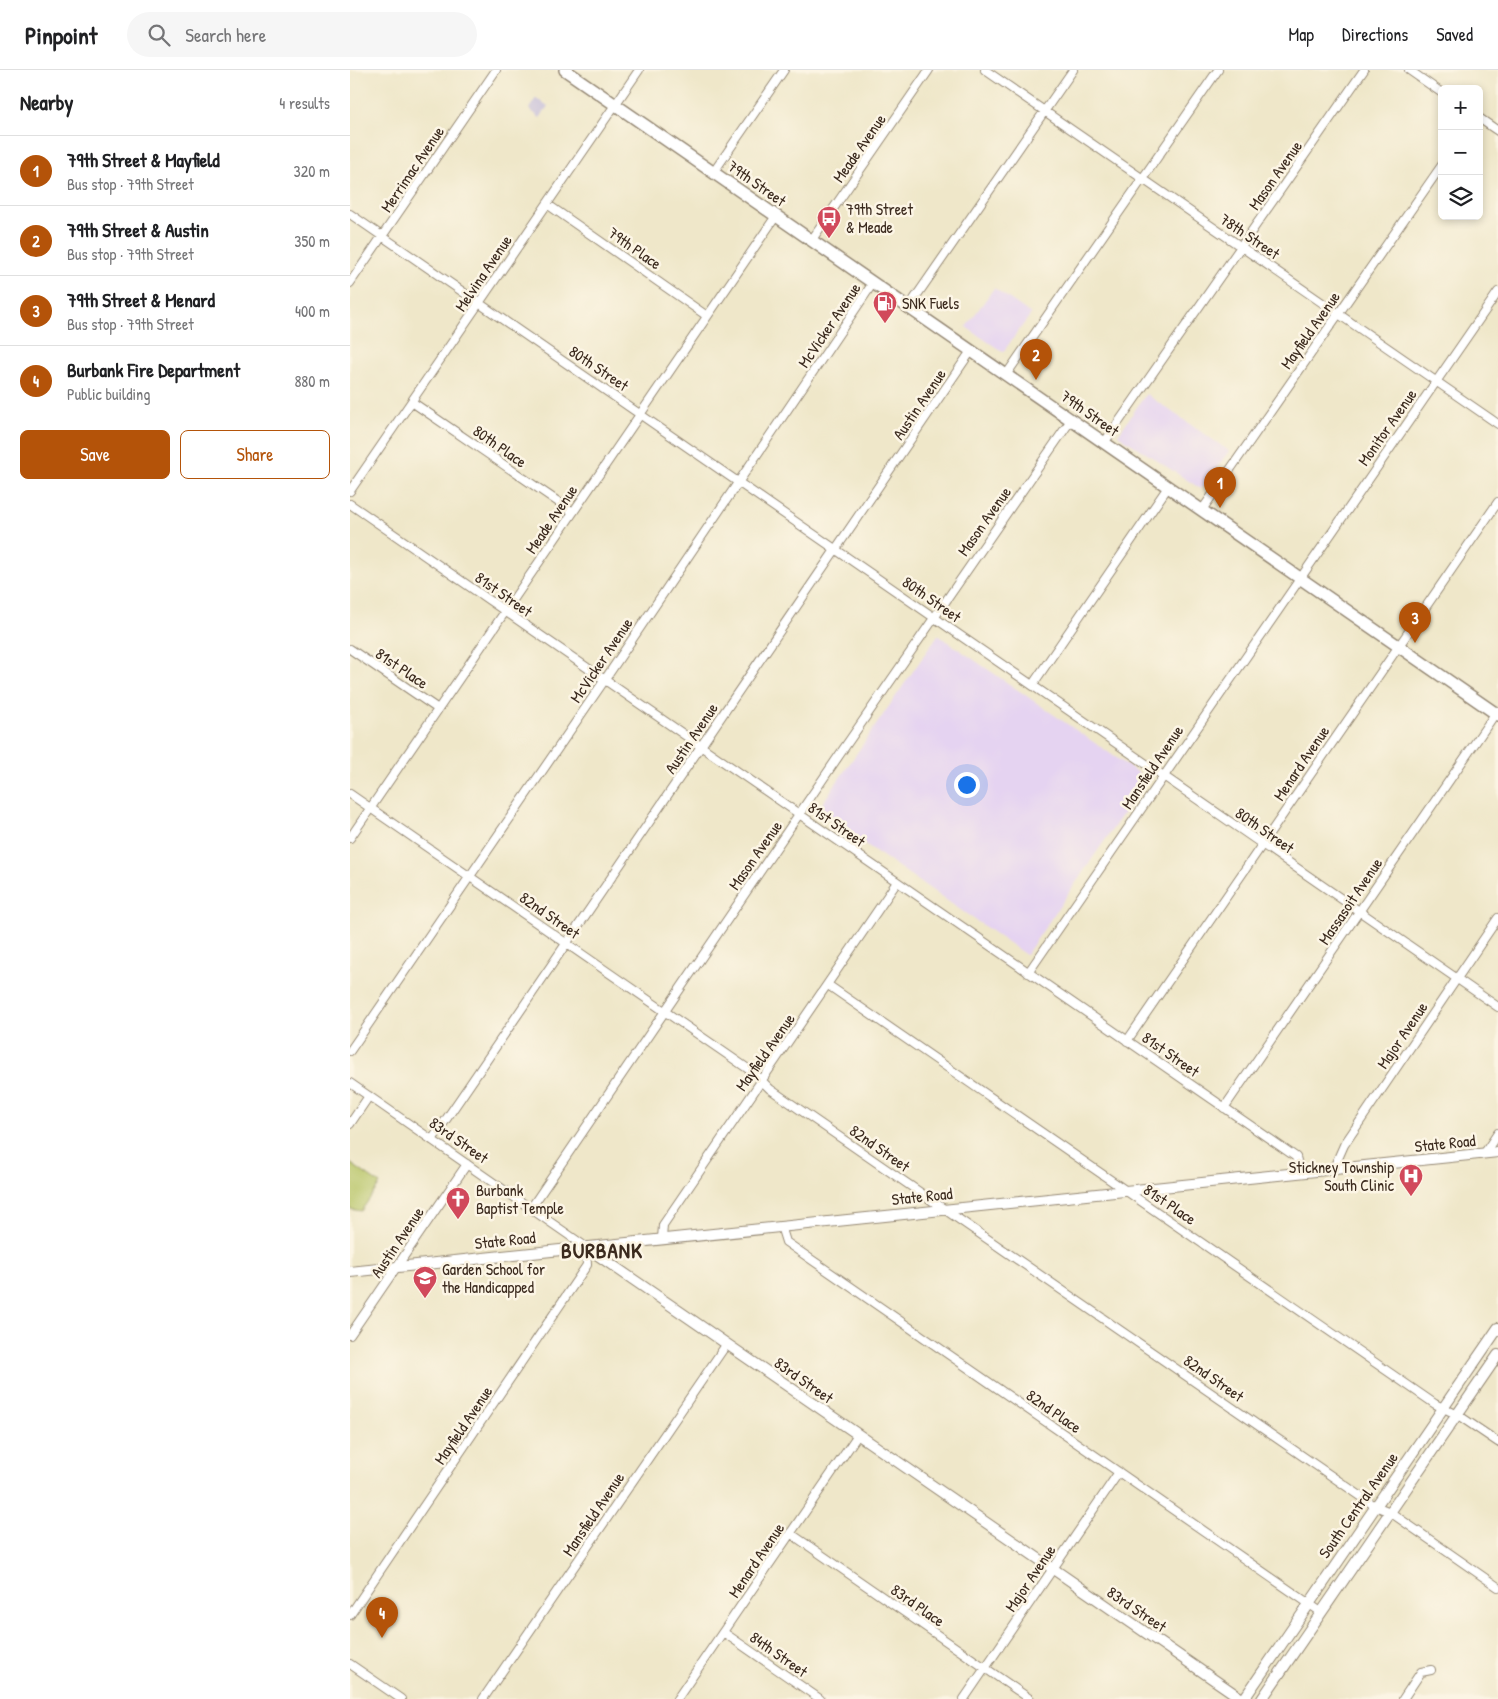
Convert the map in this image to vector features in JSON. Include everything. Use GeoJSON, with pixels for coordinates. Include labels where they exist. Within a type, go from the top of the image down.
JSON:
{"type":"FeatureCollection","features":[{"type":"Feature","properties":{"kind":"main road","name":"79th Street"},"geometry":{"type":"LineString","coordinates":[[564,70],[1497,713]]}},
{"type":"Feature","properties":{"kind":"street","name":"Merrimac Avenue"},"geometry":{"type":"LineString","coordinates":[[350,283],[496,70]]}},
{"type":"Feature","properties":{"kind":"street","name":"Melvina Avenue"},"geometry":{"type":"LineString","coordinates":[[350,491],[639,70]]}},
{"type":"Feature","properties":{"kind":"street"},"geometry":{"type":"LineString","coordinates":[[713,173],[784,70]]}},
{"type":"Feature","properties":{"kind":"street","name":"Meade Avenue"},"geometry":{"type":"LineString","coordinates":[[811,241],[929,70]]}},
{"type":"Feature","properties":{"kind":"street","name":"78th Street"},"geometry":{"type":"LineString","coordinates":[[986,70],[1498,424]]}},
{"type":"Feature","properties":{"kind":"street"},"geometry":{"type":"LineString","coordinates":[[908,308],[1073,70]]}},
{"type":"Feature","properties":{"kind":"street"},"geometry":{"type":"LineString","coordinates":[[1006,375],[1218,70]]}},
{"type":"Feature","properties":{"kind":"street","name":"Mason Avenue"},"geometry":{"type":"LineString","coordinates":[[1104,443],[1364,70]]}},
{"type":"Feature","properties":{"kind":"street"},"geometry":{"type":"LineString","coordinates":[[1409,70],[1438,89]]}},
{"type":"Feature","properties":{"kind":"street"},"geometry":{"type":"LineString","coordinates":[[1483,121],[1498,131]]}},
{"type":"Feature","properties":{"kind":"street","name":"Mayfield Avenue"},"geometry":{"type":"LineString","coordinates":[[1202,510],[1438,171]]}},
{"type":"Feature","properties":{"kind":"street","name":"79th Place"},"geometry":{"type":"LineString","coordinates":[[546,204],[707,316]]}},
{"type":"Feature","properties":{"kind":"street","name":"80th Street"},"geometry":{"type":"LineString","coordinates":[[350,214],[1498,1007]]}},
{"type":"Feature","properties":{"kind":"street","name":"Meade Avenue"},"geometry":{"type":"LineString","coordinates":[[350,838],[776,216]]}},
{"type":"Feature","properties":{"kind":"street","name":"McVicker Avenue"},"geometry":{"type":"LineString","coordinates":[[350,1051],[604,681],[873,283]]}},
{"type":"Feature","properties":{"kind":"street","name":"Monitor Avenue"},"geometry":{"type":"LineString","coordinates":[[1299,578],[1498,292]]}},
{"type":"Feature","properties":{"kind":"street","name":"Austin Avenue"},"geometry":{"type":"LineString","coordinates":[[432,1140],[972,351]]}},
{"type":"Feature","properties":{"kind":"street","name":"80th Place"},"geometry":{"type":"LineString","coordinates":[[412,402],[573,512]]}},
{"type":"Feature","properties":{"kind":"street","name":"Mason Avenue"},"geometry":{"type":"LineString","coordinates":[[531,1208],[934,617],[1071,420]]}},
{"type":"Feature","properties":{"kind":"street"},"geometry":{"type":"LineString","coordinates":[[1033,684],[1168,487]]}},
{"type":"Feature","properties":{"kind":"street","name":"Menard Avenue"},"geometry":{"type":"LineString","coordinates":[[1127,1041],[1498,502]]}},
{"type":"Feature","properties":{"kind":"street","name":"81st Street"},"geometry":{"type":"LineString","coordinates":[[350,504],[1296,1157],[1300,1173]]}},
{"type":"Feature","properties":{"kind":"street","name":"Mansfield Avenue"},"geometry":{"type":"LineString","coordinates":[[1028,972],[1299,578]]}},
{"type":"Feature","properties":{"kind":"street","name":"81st Place"},"geometry":{"type":"LineString","coordinates":[[350,649],[438,709]]}},
{"type":"Feature","properties":{"kind":"street","name":"Massasoit Avenue"},"geometry":{"type":"LineString","coordinates":[[1224,1108],[1497,713]]}},
{"type":"Feature","properties":{"kind":"street","name":"82nd Street"},"geometry":{"type":"LineString","coordinates":[[350,794],[754,1073],[762,1081],[944,1209],[1376,1506],[1390,1512],[1498,1587]]}},
{"type":"Feature","properties":{"kind":"street","name":"Mayfield Avenue"},"geometry":{"type":"LineString","coordinates":[[662,1239],[663,1225],[897,882]]}},
{"type":"Feature","properties":{"kind":"street","name":"Major Avenue"},"geometry":{"type":"LineString","coordinates":[[1333,1170],[1344,1144],[1498,918]]}},
{"type":"Feature","properties":{"kind":"street","name":"81st Place"},"geometry":{"type":"LineString","coordinates":[[828,985],[1435,1404],[1458,1415],[1498,1442]]}},
{"type":"Feature","properties":{"kind":"street","name":"83rd Street"},"geometry":{"type":"LineString","coordinates":[[350,1084],[857,1436],[1243,1699]]}},
{"type":"Feature","properties":{"kind":"street"},"geometry":{"type":"LineString","coordinates":[[350,1124],[369,1096]]}},
{"type":"Feature","properties":{"kind":"street"},"geometry":{"type":"LineString","coordinates":[[1484,1154],[1498,1133]]}},
{"type":"Feature","properties":{"kind":"street","name":"State Road"},"geometry":{"type":"LineString","coordinates":[[350,1272],[1498,1152]]}},
{"type":"Feature","properties":{"kind":"street","name":"Austin Avenue"},"geometry":{"type":"LineString","coordinates":[[350,1335],[467,1164]]}},
{"type":"Feature","properties":{"kind":"street","name":"82nd Place"},"geometry":{"type":"LineString","coordinates":[[781,1226],[786,1242],[1321,1612]]}},
{"type":"Feature","properties":{"kind":"street","name":"Mayfield Avenue"},"geometry":{"type":"LineString","coordinates":[[350,1615],[586,1268],[586,1247]]}},
{"type":"Feature","properties":{"kind":"street","name":"South Central Avenue"},"geometry":{"type":"LineString","coordinates":[[1243,1699],[1498,1328]]}},
{"type":"Feature","properties":{"kind":"street","name":"Mansfield Avenue"},"geometry":{"type":"LineString","coordinates":[[483,1699],[726,1345]]}},
{"type":"Feature","properties":{"kind":"street","name":"South Central Avenue"},"geometry":{"type":"LineString","coordinates":[[1262,1699],[1498,1355]]}},
{"type":"Feature","properties":{"kind":"street","name":"Menard Avenue"},"geometry":{"type":"LineString","coordinates":[[677,1699],[857,1436]]}},
{"type":"Feature","properties":{"kind":"street","name":"Major Avenue"},"geometry":{"type":"LineString","coordinates":[[964,1699],[1119,1472]]}},
{"type":"Feature","properties":{"kind":"street","name":"83rd Place"},"geometry":{"type":"LineString","coordinates":[[790,1533],[1030,1699]]}},
{"type":"Feature","properties":{"kind":"street","name":"84th Street"},"geometry":{"type":"LineString","coordinates":[[723,1632],[820,1699]]}},
{"type":"Feature","properties":{"kind":"street"},"geometry":{"type":"LineString","coordinates":[[350,1664],[401,1699]]}},
{"type":"Feature","properties":{"kind":"street"},"geometry":{"type":"LineString","coordinates":[[1403,1699],[1422,1672],[1431,1670]]}},
{"type":"Feature","properties":{"kind":"shaded area"},"geometry":{"type":"Polygon","coordinates":[[[536,98],[548,106],[540,118],[529,109],[536,98]]]}},
{"type":"Feature","properties":{"kind":"shaded area"},"geometry":{"type":"Polygon","coordinates":[[[994,288],[1031,314],[1003,352],[966,327],[994,288]]]}},
{"type":"Feature","properties":{"kind":"shaded area"},"geometry":{"type":"Polygon","coordinates":[[[1146,394],[1229,451],[1201,489],[1118,435],[1146,394]]]}},
{"type":"Feature","properties":{"kind":"shaded area"},"geometry":{"type":"Polygon","coordinates":[[[938,635],[1147,779],[1026,955],[817,811],[938,635]]]}},
{"type":"Feature","properties":{"kind":"green space"},"geometry":{"type":"Polygon","coordinates":[[[350,1163],[380,1184],[361,1211],[350,1209],[350,1163]]]}},
{"type":"Feature","properties":{"kind":"place","name":"79th Street & Meade"},"geometry":{"type":"Point","coordinates":[829,239]}},
{"type":"Feature","properties":{"kind":"place","name":"SNK Fuels"},"geometry":{"type":"Point","coordinates":[885,324]}},
{"type":"Feature","properties":{"kind":"place","name":"79th Street & Austin"},"geometry":{"type":"Point","coordinates":[1036,380]}},
{"type":"Feature","properties":{"kind":"place","name":"79th Street & Mayfield"},"geometry":{"type":"Point","coordinates":[1220,508]}},
{"type":"Feature","properties":{"kind":"place","name":"79th Street & Menard"},"geometry":{"type":"Point","coordinates":[1415,643]}},
{"type":"Feature","properties":{"kind":"place","name":"Stickney Township South Clinic"},"geometry":{"type":"Point","coordinates":[1411,1197]}},
{"type":"Feature","properties":{"kind":"place","name":"Burbank Baptist Temple"},"geometry":{"type":"Point","coordinates":[458,1220]}},
{"type":"Feature","properties":{"kind":"place","name":"Garden School for the Handicapped"},"geometry":{"type":"Point","coordinates":[425,1299]}},
{"type":"Feature","properties":{"kind":"place","name":"Burbank Fire Department"},"geometry":{"type":"Point","coordinates":[382,1638]}},
{"type":"Feature","properties":{"kind":"district","name":"BURBANK"},"geometry":{"type":"Point","coordinates":[602,1250]}}]}
